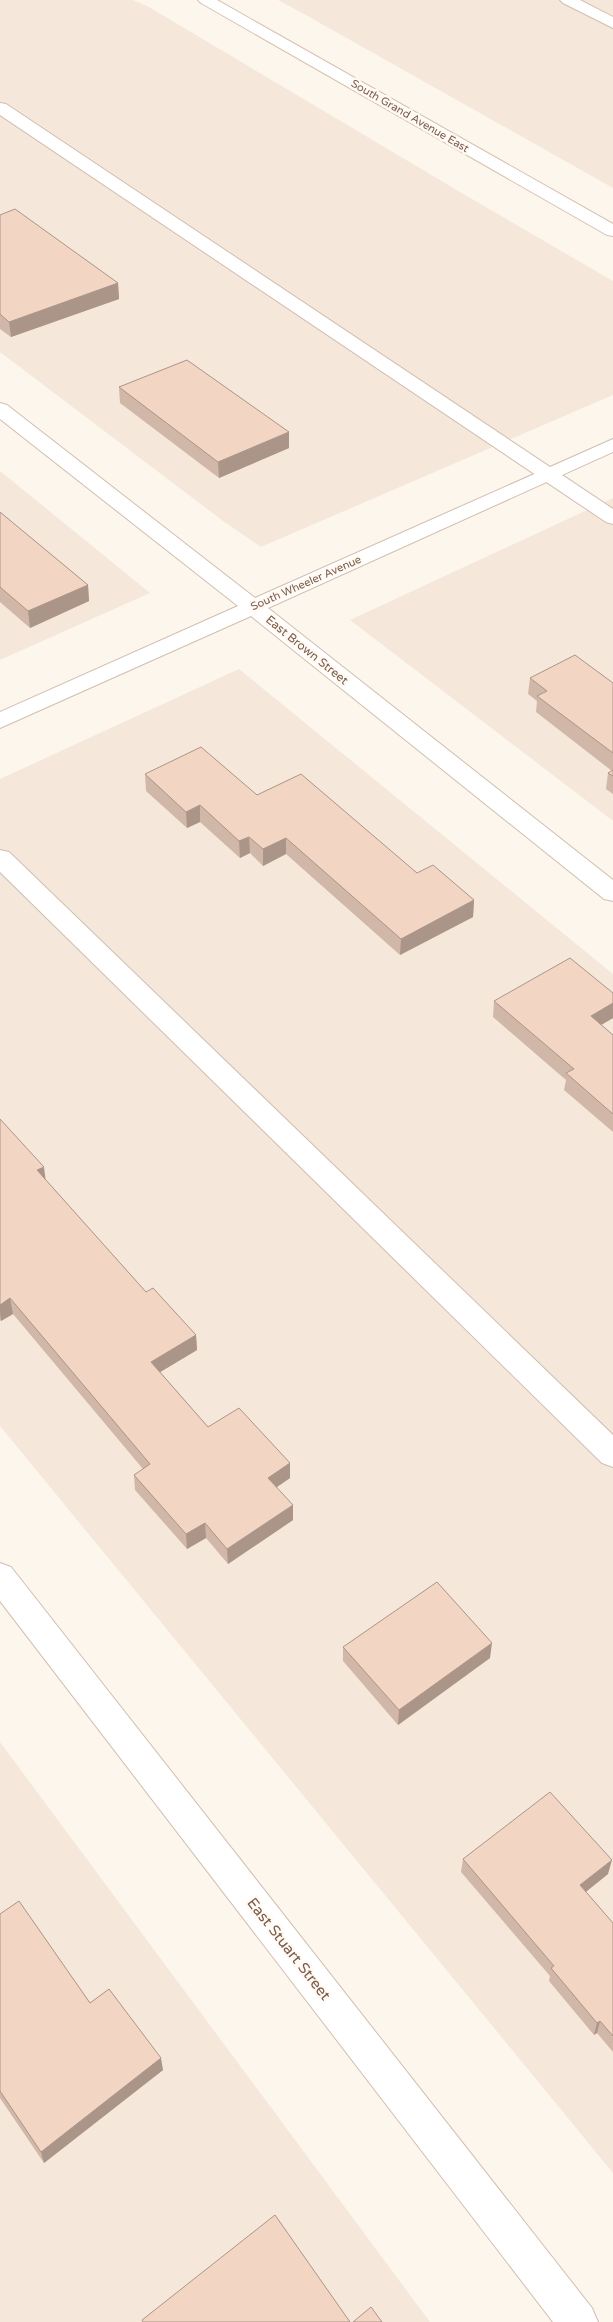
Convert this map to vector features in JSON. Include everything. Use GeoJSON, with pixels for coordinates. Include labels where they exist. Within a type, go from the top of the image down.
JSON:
{"type":"FeatureCollection","features":[{"type":"Feature","properties":{"kind":"street","name":"South Grand Avenue East"},"geometry":{"type":"LineString","coordinates":[[206,0],[613,231]]}},
{"type":"Feature","properties":{"kind":"street"},"geometry":{"type":"LineString","coordinates":[[568,0],[613,23]]}},
{"type":"Feature","properties":{"kind":"street"},"geometry":{"type":"LineString","coordinates":[[0,108],[613,518]]}},
{"type":"Feature","properties":{"kind":"street","name":"East Brown Street"},"geometry":{"type":"LineString","coordinates":[[0,409],[253,606],[613,893]]}},
{"type":"Feature","properties":{"kind":"street","name":"South Wheeler Avenue"},"geometry":{"type":"LineString","coordinates":[[0,721],[613,445]]}},
{"type":"Feature","properties":{"kind":"street"},"geometry":{"type":"LineString","coordinates":[[0,858],[613,1454]]}},
{"type":"Feature","properties":{"kind":"street","name":"East Stuart Street"},"geometry":{"type":"LineString","coordinates":[[0,1577],[578,2322]]}},
{"type":"Feature","properties":{"kind":"shaded area"},"geometry":{"type":"Polygon","coordinates":[[[0,0],[133,0],[149,7],[613,281],[613,395],[261,547],[223,521],[0,352],[0,0]]]}},
{"type":"Feature","properties":{"kind":"shaded area"},"geometry":{"type":"Polygon","coordinates":[[[278,0],[613,0],[613,188],[304,14],[278,0]]]}},
{"type":"Feature","properties":{"kind":"shaded area"},"geometry":{"type":"Polygon","coordinates":[[[0,471],[150,593],[0,660],[0,471]]]}},
{"type":"Feature","properties":{"kind":"shaded area"},"geometry":{"type":"Polygon","coordinates":[[[613,498],[613,821],[350,620],[613,498]]]}},
{"type":"Feature","properties":{"kind":"shaded area"},"geometry":{"type":"Polygon","coordinates":[[[239,669],[613,974],[613,2173],[0,1426],[0,779],[239,669]]]}},
{"type":"Feature","properties":{"kind":"shaded area"},"geometry":{"type":"Polygon","coordinates":[[[0,1742],[430,2322],[0,2322],[0,1742]]]}},
{"type":"Feature","properties":{"kind":"building"},"geometry":{"type":"Polygon","coordinates":[[[15,209],[118,283],[9,322],[0,314],[0,215],[15,209]]]}},
{"type":"Feature","properties":{"kind":"building"},"geometry":{"type":"Polygon","coordinates":[[[187,360],[289,432],[218,462],[119,387],[187,360]]]}},
{"type":"Feature","properties":{"kind":"building"},"geometry":{"type":"Polygon","coordinates":[[[0,512],[88,585],[28,611],[0,587],[0,512]]]}},
{"type":"Feature","properties":{"kind":"building"},"geometry":{"type":"Polygon","coordinates":[[[575,655],[613,683],[613,753],[537,696],[547,691],[530,678],[575,655]]]}},
{"type":"Feature","properties":{"kind":"building"},"geometry":{"type":"Polygon","coordinates":[[[201,747],[257,795],[301,774],[417,873],[433,865],[474,900],[401,939],[286,838],[263,849],[249,837],[239,841],[200,805],[186,812],[145,774],[201,747]]]}},
{"type":"Feature","properties":{"kind":"building"},"geometry":{"type":"Polygon","coordinates":[[[570,958],[613,993],[613,1003],[591,1016],[613,1035],[613,1114],[566,1073],[574,1069],[494,1001],[570,958]]]}},
{"type":"Feature","properties":{"kind":"building"},"geometry":{"type":"Polygon","coordinates":[[[0,1119],[44,1167],[37,1170],[146,1292],[153,1288],[196,1335],[151,1362],[208,1427],[239,1408],[290,1463],[268,1478],[293,1505],[227,1549],[205,1523],[186,1534],[134,1475],[150,1464],[10,1298],[0,1305],[0,1119]]]}},
{"type":"Feature","properties":{"kind":"building"},"geometry":{"type":"Polygon","coordinates":[[[437,1582],[492,1643],[399,1710],[343,1647],[437,1582]]]}},
{"type":"Feature","properties":{"kind":"building"},"geometry":{"type":"Polygon","coordinates":[[[550,1792],[612,1860],[580,1885],[613,1923],[613,2036],[600,2021],[597,2023],[551,1968],[554,1966],[463,1859],[550,1792]]]}},
{"type":"Feature","properties":{"kind":"building"},"geometry":{"type":"Polygon","coordinates":[[[19,1901],[90,2003],[109,1989],[161,2058],[41,2152],[0,2091],[0,1914],[19,1901]]]}},
{"type":"Feature","properties":{"kind":"building"},"geometry":{"type":"Polygon","coordinates":[[[275,2215],[350,2322],[143,2322],[142,2320],[275,2215]]]}},
{"type":"Feature","properties":{"kind":"building"},"geometry":{"type":"Polygon","coordinates":[[[371,2307],[382,2322],[353,2322],[371,2307]]]}}]}
